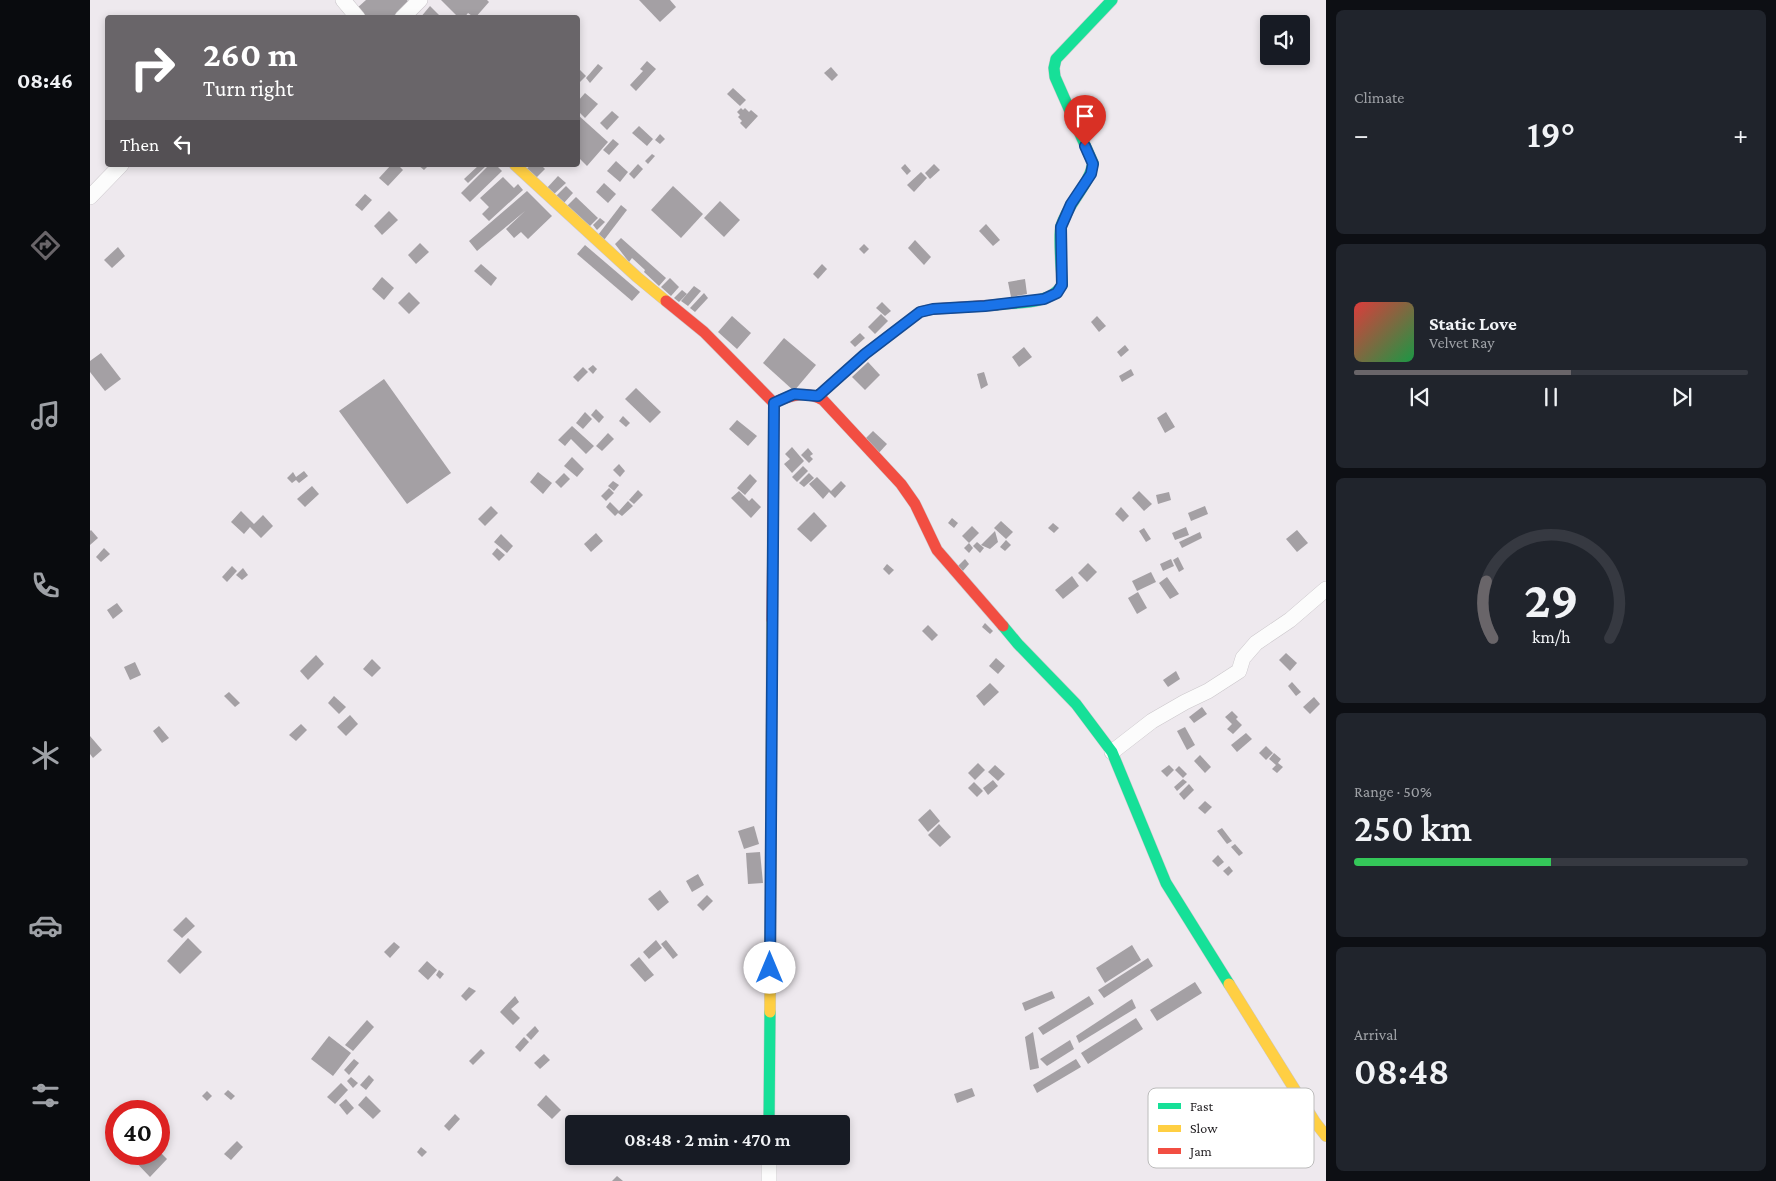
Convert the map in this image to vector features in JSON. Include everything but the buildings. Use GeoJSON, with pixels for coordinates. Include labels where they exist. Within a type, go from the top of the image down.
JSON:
{"type":"FeatureCollection","features":[{"type":"Feature","properties":{"kind":"street"},"geometry":{"type":"LineString","coordinates":[[344,0],[356,15]]}},
{"type":"Feature","properties":{"kind":"street"},"geometry":{"type":"LineString","coordinates":[[405,15],[420,0]]}},
{"type":"Feature","properties":{"kind":"street"},"geometry":{"type":"LineString","coordinates":[[818,396],[865,354],[920,312],[933,309],[985,306],[1044,299],[1057,293],[1062,285],[1061,227],[1071,204],[1091,174],[1093,164],[1056,77],[1054,68],[1056,59],[1112,0]]}},
{"type":"Feature","properties":{"kind":"street"},"geometry":{"type":"LineString","coordinates":[[90,197],[119,167]]}},
{"type":"Feature","properties":{"kind":"street"},"geometry":{"type":"LineString","coordinates":[[517,167],[637,277],[704,332],[774,403],[769,1115]]}},
{"type":"Feature","properties":{"kind":"street"},"geometry":{"type":"LineString","coordinates":[[774,403],[794,394],[818,396],[901,484],[915,504],[937,550],[977,594],[1018,644],[1076,704],[1112,752],[1166,883],[1301,1088]]}},
{"type":"Feature","properties":{"kind":"street"},"geometry":{"type":"LineString","coordinates":[[1112,752],[1152,721],[1208,691],[1239,671],[1243,658],[1256,643],[1290,620],[1326,589]]}},
{"type":"Feature","properties":{"kind":"street"},"geometry":{"type":"LineString","coordinates":[[1314,1107],[1321,1118],[1326,1136]]}},
{"type":"Feature","properties":{"kind":"street"},"geometry":{"type":"LineString","coordinates":[[768,1181],[769,1165]]}},
{"type":"Feature","properties":{"kind":"traffic: fast"},"geometry":{"type":"LineString","coordinates":[[996,305],[1023,303],[1041,299],[1050,296],[1062,285],[1061,226],[1068,210],[1087,179],[1093,163],[1055,77],[1054,68],[1056,59],[1112,0]]}},
{"type":"Feature","properties":{"kind":"traffic: fast"},"geometry":{"type":"LineString","coordinates":[[1003,626],[1076,704],[1112,752],[1166,883],[1229,984]]}},
{"type":"Feature","properties":{"kind":"traffic: fast"},"geometry":{"type":"LineString","coordinates":[[769,1115],[770,1012]]}},
{"type":"Feature","properties":{"kind":"traffic: slow"},"geometry":{"type":"LineString","coordinates":[[517,167],[637,277],[666,301]]}},
{"type":"Feature","properties":{"kind":"traffic: slow"},"geometry":{"type":"LineString","coordinates":[[770,1012],[772,620]]}},
{"type":"Feature","properties":{"kind":"traffic: slow"},"geometry":{"type":"LineString","coordinates":[[1229,984],[1294,1088]]}},
{"type":"Feature","properties":{"kind":"traffic: slow"},"geometry":{"type":"LineString","coordinates":[[1314,1120],[1326,1136]]}},
{"type":"Feature","properties":{"kind":"traffic: jam"},"geometry":{"type":"LineString","coordinates":[[666,301],[704,332],[774,403],[772,620]]}},
{"type":"Feature","properties":{"kind":"traffic: jam"},"geometry":{"type":"LineString","coordinates":[[818,396],[865,354],[920,312],[933,309],[996,305]]}},
{"type":"Feature","properties":{"kind":"traffic: jam"},"geometry":{"type":"LineString","coordinates":[[774,403],[805,394],[823,400],[901,484],[915,504],[937,550],[1003,626]]}},
{"type":"Feature","properties":{"kind":"route"},"geometry":{"type":"LineString","coordinates":[[770,968],[774,403],[794,394],[818,396],[865,354],[920,312],[933,309],[985,306],[1044,299],[1057,293],[1062,285],[1061,227],[1071,204],[1091,174],[1093,164],[1085,146]]}}]}
